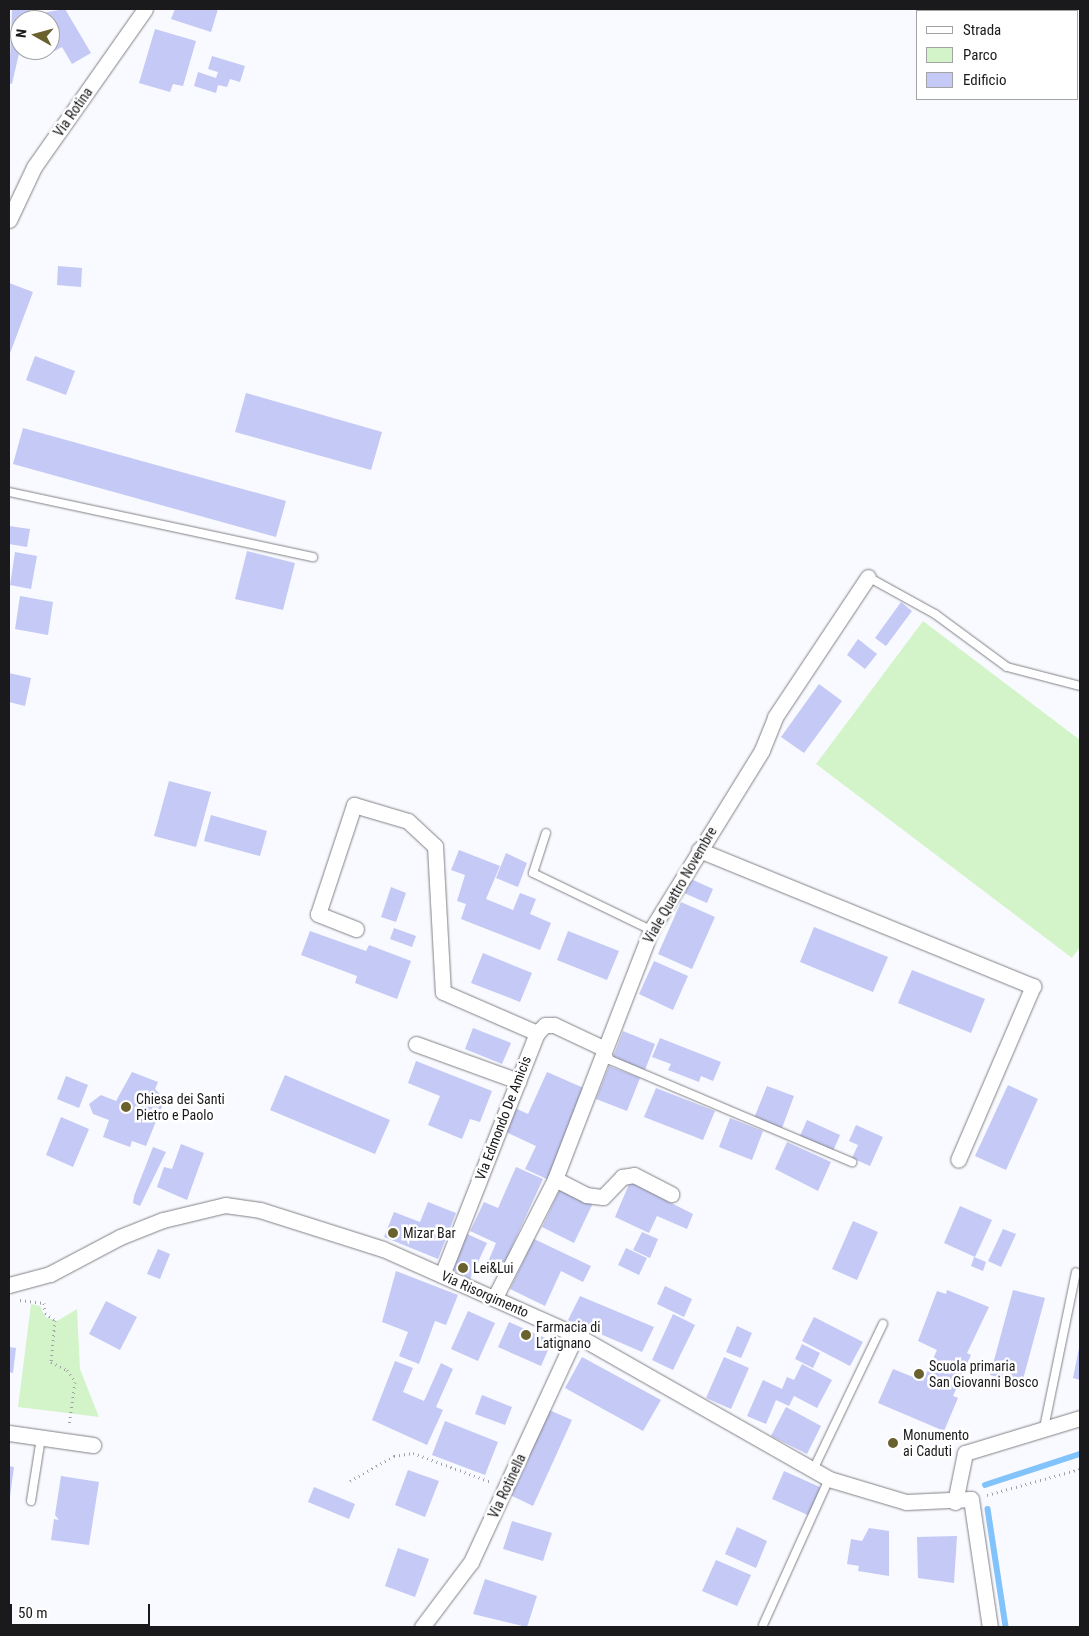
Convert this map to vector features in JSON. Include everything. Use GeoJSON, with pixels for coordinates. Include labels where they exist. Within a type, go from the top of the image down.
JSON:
{"type":"FeatureCollection","features":[{"type":"Feature","properties":{"kind":"street","name":"Via Rotina"},"geometry":{"type":"LineString","coordinates":[[9,220],[34,167],[145,9]]}},
{"type":"Feature","properties":{"kind":"street","name":"Viale Quattro Novembre"},"geometry":{"type":"LineString","coordinates":[[495,1297],[555,1178],[651,930],[762,750],[775,718],[868,577]]}},
{"type":"Feature","properties":{"kind":"street"},"geometry":{"type":"LineString","coordinates":[[356,929],[318,914],[354,805],[408,821],[435,846],[443,992],[537,1033],[545,1025],[554,1025],[605,1049]]}},
{"type":"Feature","properties":{"kind":"street"},"geometry":{"type":"LineString","coordinates":[[699,850],[1032,986],[958,1160]]}},
{"type":"Feature","properties":{"kind":"street","name":"Via Edmondo De Amicis"},"geometry":{"type":"LineString","coordinates":[[442,1275],[537,1033]]}},
{"type":"Feature","properties":{"kind":"street"},"geometry":{"type":"LineString","coordinates":[[416,1044],[518,1081]]}},
{"type":"Feature","properties":{"kind":"street"},"geometry":{"type":"LineString","coordinates":[[555,1178],[586,1195],[603,1197],[622,1177],[634,1175],[671,1194]]}},
{"type":"Feature","properties":{"kind":"street","name":"Via Risorgimento"},"geometry":{"type":"LineString","coordinates":[[9,1284],[50,1274],[162,1220],[226,1206],[260,1210],[383,1249],[495,1297],[576,1335],[829,1479],[906,1502],[955,1502],[972,1499]]}},
{"type":"Feature","properties":{"kind":"street","name":"Via Rotinella"},"geometry":{"type":"LineString","coordinates":[[422,1627],[472,1562],[576,1335]]}},
{"type":"Feature","properties":{"kind":"street"},"geometry":{"type":"LineString","coordinates":[[955,1502],[965,1453],[1080,1418]]}},
{"type":"Feature","properties":{"kind":"street"},"geometry":{"type":"LineString","coordinates":[[9,1433],[93,1445]]}},
{"type":"Feature","properties":{"kind":"street"},"geometry":{"type":"LineString","coordinates":[[972,1499],[990,1627]]}},
{"type":"Feature","properties":{"kind":"lane"},"geometry":{"type":"LineString","coordinates":[[9,492],[313,557]]}},
{"type":"Feature","properties":{"kind":"lane"},"geometry":{"type":"LineString","coordinates":[[868,577],[897,589],[1007,667],[1080,686]]}},
{"type":"Feature","properties":{"kind":"lane"},"geometry":{"type":"LineString","coordinates":[[546,833],[533,873],[651,930]]}},
{"type":"Feature","properties":{"kind":"lane"},"geometry":{"type":"LineString","coordinates":[[605,1049],[610,1060],[852,1162]]}},
{"type":"Feature","properties":{"kind":"lane"},"geometry":{"type":"LineString","coordinates":[[1044,1428],[1076,1272]]}},
{"type":"Feature","properties":{"kind":"lane"},"geometry":{"type":"LineString","coordinates":[[813,1470],[883,1324]]}},
{"type":"Feature","properties":{"kind":"lane"},"geometry":{"type":"LineString","coordinates":[[32,1501],[40,1438]]}},
{"type":"Feature","properties":{"kind":"lane"},"geometry":{"type":"LineString","coordinates":[[763,1625],[829,1479]]}},
{"type":"Feature","properties":{"kind":"path"},"geometry":{"type":"LineString","coordinates":[[9,1299],[44,1303],[45,1313],[55,1320],[51,1362],[67,1370],[75,1382],[68,1441]]}},
{"type":"Feature","properties":{"kind":"path"},"geometry":{"type":"LineString","coordinates":[[350,1481],[394,1456],[412,1453],[506,1488]]}},
{"type":"Feature","properties":{"kind":"path"},"geometry":{"type":"LineString","coordinates":[[972,1499],[1080,1469]]}},
{"type":"Feature","properties":{"kind":"green space"},"geometry":{"type":"Polygon","coordinates":[[[923,621],[1080,740],[1080,947],[1072,958],[816,764],[923,621]]]}},
{"type":"Feature","properties":{"kind":"green space"},"geometry":{"type":"Polygon","coordinates":[[[31,1304],[40,1306],[45,1317],[57,1321],[77,1309],[80,1369],[99,1417],[18,1407],[31,1304]]]}},
{"type":"Feature","properties":{"kind":"building"},"geometry":{"type":"Polygon","coordinates":[[[12,9],[30,9],[30,10],[12,9]]]}},
{"type":"Feature","properties":{"kind":"building"},"geometry":{"type":"Polygon","coordinates":[[[65,9],[91,53],[72,64],[62,47],[60,48],[59,10],[65,9]]]}},
{"type":"Feature","properties":{"kind":"building"},"geometry":{"type":"Polygon","coordinates":[[[175,9],[218,9],[211,32],[171,19],[175,9]]]}},
{"type":"Feature","properties":{"kind":"building"},"geometry":{"type":"Polygon","coordinates":[[[155,29],[196,41],[183,86],[173,84],[170,92],[139,83],[155,29]]]}},
{"type":"Feature","properties":{"kind":"building"},"geometry":{"type":"Polygon","coordinates":[[[212,56],[245,66],[240,82],[230,79],[227,87],[218,85],[216,93],[194,86],[198,72],[216,78],[218,72],[208,69],[212,56]]]}},
{"type":"Feature","properties":{"kind":"building"},"geometry":{"type":"Polygon","coordinates":[[[10,58],[10,60],[17,60],[12,84],[9,83],[10,58]]]}},
{"type":"Feature","properties":{"kind":"building"},"geometry":{"type":"Polygon","coordinates":[[[58,266],[82,268],[81,287],[57,285],[58,266]]]}},
{"type":"Feature","properties":{"kind":"building"},"geometry":{"type":"Polygon","coordinates":[[[9,283],[33,292],[9,356],[9,283]]]}},
{"type":"Feature","properties":{"kind":"building"},"geometry":{"type":"Polygon","coordinates":[[[35,356],[75,371],[66,395],[26,380],[35,356]]]}},
{"type":"Feature","properties":{"kind":"building"},"geometry":{"type":"Polygon","coordinates":[[[246,393],[382,432],[371,470],[235,432],[246,393]]]}},
{"type":"Feature","properties":{"kind":"building"},"geometry":{"type":"Polygon","coordinates":[[[23,428],[286,501],[276,537],[13,464],[23,428]]]}},
{"type":"Feature","properties":{"kind":"building"},"geometry":{"type":"Polygon","coordinates":[[[9,526],[30,529],[27,547],[9,544],[9,526]]]}},
{"type":"Feature","properties":{"kind":"building"},"geometry":{"type":"Polygon","coordinates":[[[247,551],[295,563],[283,610],[235,599],[247,551]]]}},
{"type":"Feature","properties":{"kind":"building"},"geometry":{"type":"Polygon","coordinates":[[[15,552],[37,556],[31,589],[10,585],[15,552]]]}},
{"type":"Feature","properties":{"kind":"building"},"geometry":{"type":"Polygon","coordinates":[[[20,596],[53,602],[48,635],[15,629],[20,596]]]}},
{"type":"Feature","properties":{"kind":"building"},"geometry":{"type":"Polygon","coordinates":[[[901,602],[912,611],[886,646],[875,638],[901,602]]]}},
{"type":"Feature","properties":{"kind":"building"},"geometry":{"type":"Polygon","coordinates":[[[858,639],[877,654],[865,669],[847,655],[858,639]]]}},
{"type":"Feature","properties":{"kind":"building"},"geometry":{"type":"Polygon","coordinates":[[[9,673],[31,678],[25,706],[9,702],[9,673]]]}},
{"type":"Feature","properties":{"kind":"building"},"geometry":{"type":"Polygon","coordinates":[[[819,684],[842,701],[804,753],[781,737],[819,684]]]}},
{"type":"Feature","properties":{"kind":"building"},"geometry":{"type":"Polygon","coordinates":[[[169,781],[211,792],[196,847],[154,836],[169,781]]]}},
{"type":"Feature","properties":{"kind":"building"},"geometry":{"type":"Polygon","coordinates":[[[211,815],[267,831],[260,856],[204,841],[211,815]]]}},
{"type":"Feature","properties":{"kind":"building"},"geometry":{"type":"Polygon","coordinates":[[[459,850],[500,866],[486,899],[513,910],[520,893],[536,899],[530,914],[551,923],[540,950],[461,919],[466,904],[457,901],[465,875],[451,870],[459,850]]]}},
{"type":"Feature","properties":{"kind":"building"},"geometry":{"type":"Polygon","coordinates":[[[506,853],[527,863],[518,887],[496,878],[506,853]]]}},
{"type":"Feature","properties":{"kind":"building"},"geometry":{"type":"Polygon","coordinates":[[[691,879],[713,889],[707,903],[684,893],[691,879]]]}},
{"type":"Feature","properties":{"kind":"building"},"geometry":{"type":"Polygon","coordinates":[[[391,887],[406,893],[396,922],[381,917],[391,887]]]}},
{"type":"Feature","properties":{"kind":"building"},"geometry":{"type":"Polygon","coordinates":[[[681,902],[715,917],[692,969],[658,954],[681,902]]]}},
{"type":"Feature","properties":{"kind":"building"},"geometry":{"type":"Polygon","coordinates":[[[814,927],[888,957],[873,992],[800,962],[814,927]]]}},
{"type":"Feature","properties":{"kind":"building"},"geometry":{"type":"Polygon","coordinates":[[[394,928],[416,936],[412,947],[390,939],[394,928]]]}},
{"type":"Feature","properties":{"kind":"building"},"geometry":{"type":"Polygon","coordinates":[[[310,931],[366,951],[369,945],[411,961],[397,999],[355,983],[357,976],[301,955],[310,931]]]}},
{"type":"Feature","properties":{"kind":"building"},"geometry":{"type":"Polygon","coordinates":[[[568,931],[619,951],[607,980],[557,960],[568,931]]]}},
{"type":"Feature","properties":{"kind":"building"},"geometry":{"type":"Polygon","coordinates":[[[483,953],[532,973],[520,1002],[471,983],[483,953]]]}},
{"type":"Feature","properties":{"kind":"building"},"geometry":{"type":"Polygon","coordinates":[[[654,961],[688,976],[673,1010],[639,994],[654,961]]]}},
{"type":"Feature","properties":{"kind":"building"},"geometry":{"type":"Polygon","coordinates":[[[912,970],[985,999],[971,1033],[898,1003],[912,970]]]}},
{"type":"Feature","properties":{"kind":"building"},"geometry":{"type":"Polygon","coordinates":[[[473,1028],[511,1043],[502,1064],[465,1049],[473,1028]]]}},
{"type":"Feature","properties":{"kind":"building"},"geometry":{"type":"Polygon","coordinates":[[[623,1031],[655,1044],[645,1070],[613,1057],[623,1031]]]}},
{"type":"Feature","properties":{"kind":"building"},"geometry":{"type":"Polygon","coordinates":[[[660,1038],[721,1062],[713,1081],[701,1076],[699,1082],[668,1070],[671,1064],[652,1057],[660,1038]]]}},
{"type":"Feature","properties":{"kind":"building"},"geometry":{"type":"Polygon","coordinates":[[[416,1061],[492,1091],[480,1122],[470,1119],[462,1139],[428,1125],[440,1096],[408,1083],[416,1061]]]}},
{"type":"Feature","properties":{"kind":"building"},"geometry":{"type":"Polygon","coordinates":[[[609,1066],[640,1078],[627,1111],[596,1099],[609,1066]]]}},
{"type":"Feature","properties":{"kind":"building","name":"Chiesa dei Santi Pietro e Paolo"},"geometry":{"type":"Polygon","coordinates":[[[132,1072],[158,1082],[155,1089],[165,1099],[146,1146],[132,1141],[130,1147],[103,1137],[109,1120],[93,1114],[89,1104],[101,1095],[116,1101],[132,1072]]]}},
{"type":"Feature","properties":{"kind":"building"},"geometry":{"type":"Polygon","coordinates":[[[547,1072],[586,1089],[549,1180],[525,1169],[536,1146],[504,1131],[515,1108],[528,1114],[547,1072]]]}},
{"type":"Feature","properties":{"kind":"building"},"geometry":{"type":"Polygon","coordinates":[[[285,1075],[390,1120],[375,1154],[270,1110],[285,1075]]]}},
{"type":"Feature","properties":{"kind":"building"},"geometry":{"type":"Polygon","coordinates":[[[66,1076],[88,1085],[79,1108],[57,1099],[66,1076]]]}},
{"type":"Feature","properties":{"kind":"building"},"geometry":{"type":"Polygon","coordinates":[[[1008,1085],[1038,1099],[1006,1170],[975,1156],[1008,1085]]]}},
{"type":"Feature","properties":{"kind":"building"},"geometry":{"type":"Polygon","coordinates":[[[767,1086],[794,1096],[782,1128],[754,1118],[767,1086]]]}},
{"type":"Feature","properties":{"kind":"building"},"geometry":{"type":"Polygon","coordinates":[[[656,1088],[715,1111],[703,1140],[644,1117],[656,1088]]]}},
{"type":"Feature","properties":{"kind":"building"},"geometry":{"type":"Polygon","coordinates":[[[61,1117],[89,1129],[73,1167],[46,1155],[61,1117]]]}},
{"type":"Feature","properties":{"kind":"building"},"geometry":{"type":"Polygon","coordinates":[[[730,1118],[763,1131],[752,1160],[719,1147],[730,1118]]]}},
{"type":"Feature","properties":{"kind":"building"},"geometry":{"type":"Polygon","coordinates":[[[807,1120],[840,1135],[833,1151],[800,1136],[807,1120]]]}},
{"type":"Feature","properties":{"kind":"building"},"geometry":{"type":"Polygon","coordinates":[[[856,1125],[883,1137],[870,1166],[852,1158],[858,1145],[849,1141],[856,1125]]]}},
{"type":"Feature","properties":{"kind":"building"},"geometry":{"type":"Polygon","coordinates":[[[787,1142],[831,1162],[818,1191],[775,1169],[787,1142]]]}},
{"type":"Feature","properties":{"kind":"building"},"geometry":{"type":"Polygon","coordinates":[[[181,1144],[204,1153],[187,1200],[157,1187],[164,1167],[172,1169],[181,1144]]]}},
{"type":"Feature","properties":{"kind":"building"},"geometry":{"type":"Polygon","coordinates":[[[153,1147],[166,1152],[140,1206],[133,1203],[134,1196],[153,1147]]]}},
{"type":"Feature","properties":{"kind":"building"},"geometry":{"type":"Polygon","coordinates":[[[516,1167],[543,1179],[499,1275],[485,1269],[496,1243],[470,1231],[484,1202],[498,1208],[516,1167]]]}},
{"type":"Feature","properties":{"kind":"building"},"geometry":{"type":"Polygon","coordinates":[[[630,1182],[693,1214],[687,1229],[657,1216],[649,1233],[615,1217],[630,1182]]]}},
{"type":"Feature","properties":{"kind":"building"},"geometry":{"type":"Polygon","coordinates":[[[561,1187],[593,1203],[574,1243],[542,1227],[561,1187]]]}},
{"type":"Feature","properties":{"kind":"building"},"geometry":{"type":"Polygon","coordinates":[[[428,1202],[456,1213],[438,1259],[384,1237],[394,1212],[420,1222],[428,1202]]]}},
{"type":"Feature","properties":{"kind":"building"},"geometry":{"type":"Polygon","coordinates":[[[960,1206],[992,1220],[975,1257],[944,1243],[960,1206]]]}},
{"type":"Feature","properties":{"kind":"building"},"geometry":{"type":"Polygon","coordinates":[[[853,1221],[878,1232],[857,1280],[832,1269],[853,1221]]]}},
{"type":"Feature","properties":{"kind":"building"},"geometry":{"type":"Polygon","coordinates":[[[1003,1229],[1016,1234],[1001,1267],[988,1261],[1003,1229]]]}},
{"type":"Feature","properties":{"kind":"building"},"geometry":{"type":"Polygon","coordinates":[[[642,1232],[658,1239],[650,1258],[633,1250],[642,1232]]]}},
{"type":"Feature","properties":{"kind":"building"},"geometry":{"type":"Polygon","coordinates":[[[467,1234],[487,1243],[470,1279],[451,1269],[467,1234]]]}},
{"type":"Feature","properties":{"kind":"building"},"geometry":{"type":"Polygon","coordinates":[[[534,1239],[591,1266],[583,1282],[561,1271],[545,1306],[510,1289],[534,1239]]]}},
{"type":"Feature","properties":{"kind":"building"},"geometry":{"type":"Polygon","coordinates":[[[626,1248],[647,1258],[639,1275],[618,1265],[626,1248]]]}},
{"type":"Feature","properties":{"kind":"building"},"geometry":{"type":"Polygon","coordinates":[[[158,1249],[170,1254],[160,1279],[147,1274],[158,1249]]]}},
{"type":"Feature","properties":{"kind":"building"},"geometry":{"type":"Polygon","coordinates":[[[974,1257],[986,1262],[983,1271],[971,1266],[974,1257]]]}},
{"type":"Feature","properties":{"kind":"building"},"geometry":{"type":"Polygon","coordinates":[[[396,1271],[458,1295],[446,1325],[435,1321],[419,1364],[399,1356],[408,1332],[382,1322],[396,1271]]]}},
{"type":"Feature","properties":{"kind":"building"},"geometry":{"type":"Polygon","coordinates":[[[665,1286],[692,1299],[684,1317],[657,1304],[665,1286]]]}},
{"type":"Feature","properties":{"kind":"building"},"geometry":{"type":"Polygon","coordinates":[[[947,1290],[989,1307],[967,1353],[971,1355],[953,1396],[958,1398],[944,1431],[878,1403],[893,1369],[923,1381],[937,1350],[918,1341],[937,1291],[946,1294],[947,1290]]]}},
{"type":"Feature","properties":{"kind":"building"},"geometry":{"type":"Polygon","coordinates":[[[1013,1290],[1045,1298],[1022,1383],[990,1375],[1013,1290]]]}},
{"type":"Feature","properties":{"kind":"building"},"geometry":{"type":"Polygon","coordinates":[[[580,1296],[654,1327],[642,1352],[568,1320],[580,1296]]]}},
{"type":"Feature","properties":{"kind":"building"},"geometry":{"type":"Polygon","coordinates":[[[106,1301],[137,1317],[120,1350],[89,1334],[106,1301]]]}},
{"type":"Feature","properties":{"kind":"building"},"geometry":{"type":"Polygon","coordinates":[[[468,1311],[495,1323],[478,1361],[451,1349],[468,1311]]]}},
{"type":"Feature","properties":{"kind":"building"},"geometry":{"type":"Polygon","coordinates":[[[673,1314],[695,1325],[673,1370],[652,1360],[673,1314]]]}},
{"type":"Feature","properties":{"kind":"building"},"geometry":{"type":"Polygon","coordinates":[[[814,1317],[863,1342],[850,1366],[802,1341],[814,1317]]]}},
{"type":"Feature","properties":{"kind":"building"},"geometry":{"type":"Polygon","coordinates":[[[509,1322],[552,1341],[541,1366],[498,1347],[509,1322]]]}},
{"type":"Feature","properties":{"kind":"building"},"geometry":{"type":"Polygon","coordinates":[[[737,1326],[752,1333],[741,1358],[726,1352],[737,1326]]]}},
{"type":"Feature","properties":{"kind":"building"},"geometry":{"type":"Polygon","coordinates":[[[1080,1343],[1080,1380],[1073,1378],[1080,1343]]]}},
{"type":"Feature","properties":{"kind":"building"},"geometry":{"type":"Polygon","coordinates":[[[802,1344],[820,1353],[813,1368],[795,1359],[802,1344]]]}},
{"type":"Feature","properties":{"kind":"building"},"geometry":{"type":"Polygon","coordinates":[[[9,1347],[16,1348],[13,1373],[9,1372],[9,1347]]]}},
{"type":"Feature","properties":{"kind":"building"},"geometry":{"type":"Polygon","coordinates":[[[582,1357],[661,1400],[643,1431],[565,1388],[582,1357]]]}},
{"type":"Feature","properties":{"kind":"building"},"geometry":{"type":"Polygon","coordinates":[[[724,1357],[749,1368],[731,1409],[706,1398],[724,1357]]]}},
{"type":"Feature","properties":{"kind":"building"},"geometry":{"type":"Polygon","coordinates":[[[395,1361],[413,1368],[403,1392],[424,1401],[441,1363],[453,1369],[436,1407],[443,1410],[427,1445],[372,1420],[395,1361]]]}},
{"type":"Feature","properties":{"kind":"building"},"geometry":{"type":"Polygon","coordinates":[[[802,1364],[832,1380],[817,1408],[794,1396],[789,1406],[776,1400],[766,1424],[747,1416],[763,1380],[782,1389],[787,1377],[794,1380],[802,1364]]]}},
{"type":"Feature","properties":{"kind":"building"},"geometry":{"type":"Polygon","coordinates":[[[482,1395],[512,1407],[505,1425],[475,1414],[482,1395]]]}},
{"type":"Feature","properties":{"kind":"building"},"geometry":{"type":"Polygon","coordinates":[[[786,1407],[821,1426],[807,1454],[771,1436],[786,1407]]]}},
{"type":"Feature","properties":{"kind":"building"},"geometry":{"type":"Polygon","coordinates":[[[547,1409],[572,1420],[533,1506],[508,1494],[547,1409]]]}},
{"type":"Feature","properties":{"kind":"building"},"geometry":{"type":"Polygon","coordinates":[[[445,1421],[498,1442],[485,1475],[432,1455],[445,1421]]]}},
{"type":"Feature","properties":{"kind":"building"},"geometry":{"type":"Polygon","coordinates":[[[9,1466],[14,1467],[10,1497],[9,1497],[9,1466]]]}},
{"type":"Feature","properties":{"kind":"building"},"geometry":{"type":"Polygon","coordinates":[[[408,1470],[439,1481],[425,1517],[395,1505],[408,1470]]]}},
{"type":"Feature","properties":{"kind":"building"},"geometry":{"type":"Polygon","coordinates":[[[784,1471],[822,1488],[810,1516],[772,1499],[784,1471]]]}},
{"type":"Feature","properties":{"kind":"building"},"geometry":{"type":"Polygon","coordinates":[[[61,1476],[99,1482],[89,1545],[51,1540],[54,1519],[59,1520],[55,1515],[61,1476]]]}},
{"type":"Feature","properties":{"kind":"building"},"geometry":{"type":"Polygon","coordinates":[[[314,1487],[355,1504],[349,1519],[308,1502],[314,1487]]]}},
{"type":"Feature","properties":{"kind":"building"},"geometry":{"type":"Polygon","coordinates":[[[512,1521],[552,1533],[543,1561],[503,1549],[512,1521]]]}},
{"type":"Feature","properties":{"kind":"building"},"geometry":{"type":"Polygon","coordinates":[[[737,1527],[767,1541],[756,1568],[725,1554],[737,1527]]]}},
{"type":"Feature","properties":{"kind":"building"},"geometry":{"type":"Polygon","coordinates":[[[869,1528],[889,1531],[889,1576],[858,1571],[859,1566],[847,1564],[851,1539],[862,1541],[869,1528]]]}},
{"type":"Feature","properties":{"kind":"building"},"geometry":{"type":"Polygon","coordinates":[[[957,1536],[954,1583],[918,1578],[917,1537],[957,1536]]]}},
{"type":"Feature","properties":{"kind":"building"},"geometry":{"type":"Polygon","coordinates":[[[398,1548],[429,1559],[415,1597],[385,1586],[398,1548]]]}},
{"type":"Feature","properties":{"kind":"building"},"geometry":{"type":"Polygon","coordinates":[[[716,1560],[751,1575],[737,1606],[702,1591],[716,1560]]]}},
{"type":"Feature","properties":{"kind":"building"},"geometry":{"type":"Polygon","coordinates":[[[485,1579],[537,1596],[527,1627],[473,1614],[485,1579]]]}},
{"type":"Feature","properties":{"kind":"waterway"},"geometry":{"type":"LineString","coordinates":[[985,1485],[1080,1454]]}},
{"type":"Feature","properties":{"kind":"waterway"},"geometry":{"type":"LineString","coordinates":[[988,1509],[1006,1627]]}},
{"type":"Feature","properties":{"kind":"place","name":"Chiesa dei Santi Pietro e Paolo"},"geometry":{"type":"Point","coordinates":[126,1107]}},
{"type":"Feature","properties":{"kind":"place","name":"Mizar Bar"},"geometry":{"type":"Point","coordinates":[393,1233]}},
{"type":"Feature","properties":{"kind":"place","name":"Lei&Lui"},"geometry":{"type":"Point","coordinates":[463,1268]}},
{"type":"Feature","properties":{"kind":"place","name":"Farmacia di Latignano"},"geometry":{"type":"Point","coordinates":[526,1335]}},
{"type":"Feature","properties":{"kind":"place","name":"Scuola primaria San Giovanni Bosco"},"geometry":{"type":"Point","coordinates":[919,1374]}},
{"type":"Feature","properties":{"kind":"place","name":"Monumento ai Caduti"},"geometry":{"type":"Point","coordinates":[893,1443]}}]}
